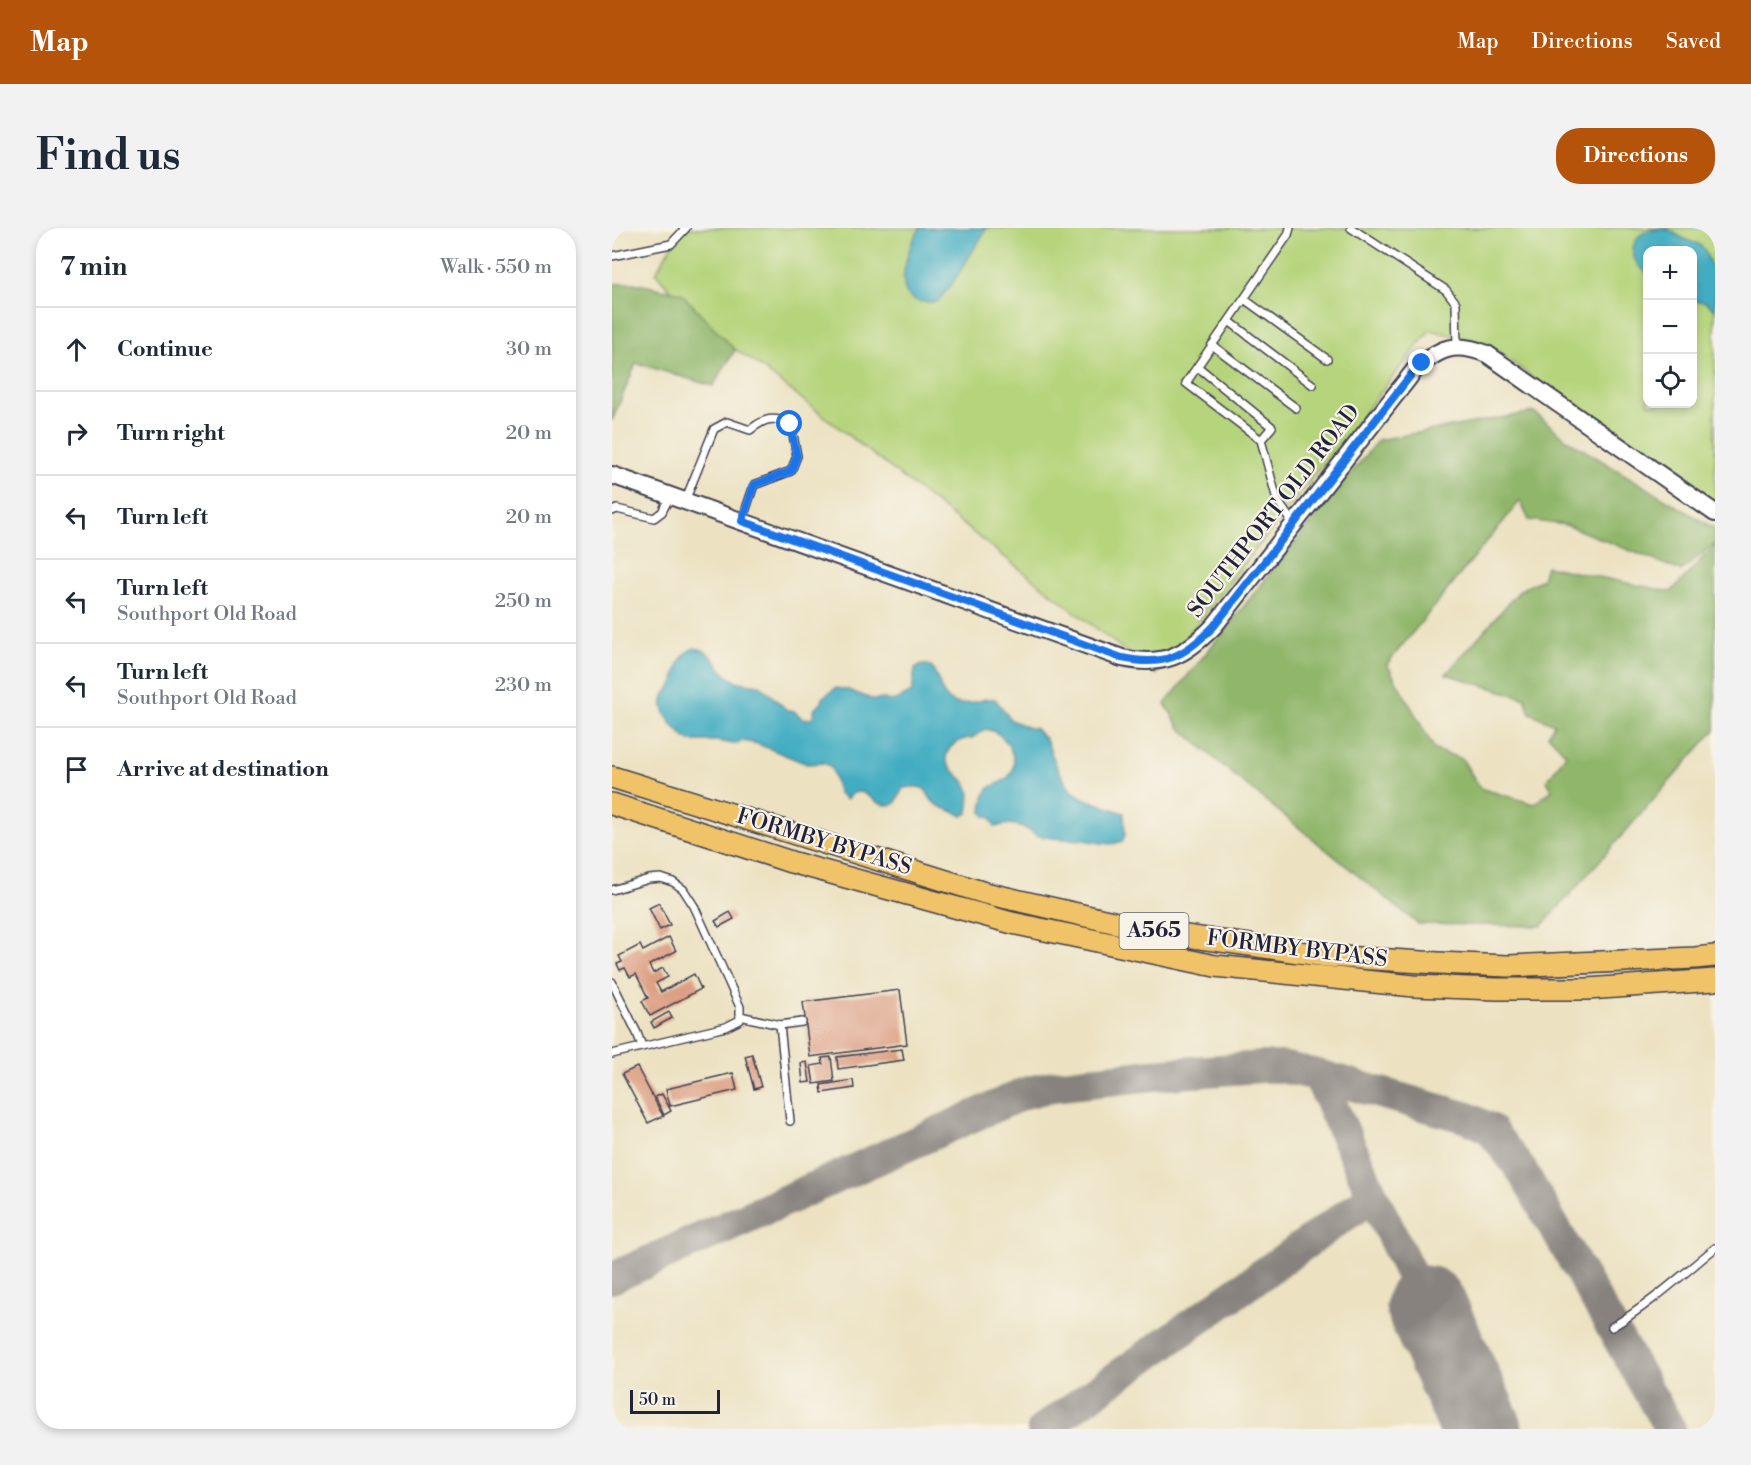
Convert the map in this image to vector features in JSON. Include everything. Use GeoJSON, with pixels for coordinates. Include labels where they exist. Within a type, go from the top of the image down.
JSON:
{"type":"FeatureCollection","features":[{"type":"Feature","properties":{"kind":"highway","name":"FORMBY BYPASS"},"geometry":{"type":"LineString","coordinates":[[612,777],[986,892],[1157,932],[1327,956],[1438,963],[1508,966],[1715,956]]}},
{"type":"Feature","properties":{"kind":"highway","name":"FORMBY BYPASS"},"geometry":{"type":"LineString","coordinates":[[612,804],[791,862],[1012,923],[1215,966],[1414,986],[1497,989],[1587,989],[1715,980]]}},
{"type":"Feature","properties":{"kind":"street"},"geometry":{"type":"LineString","coordinates":[[1457,346],[1487,354],[1715,513]]}},
{"type":"Feature","properties":{"kind":"street","name":"SOUTHPORT OLD ROAD"},"geometry":{"type":"LineString","coordinates":[[612,475],[1122,658],[1146,662],[1168,659],[1180,654],[1214,626],[1414,371],[1431,356],[1449,347],[1457,346]]}},
{"type":"Feature","properties":{"kind":"lane"},"geometry":{"type":"LineString","coordinates":[[612,256],[671,244],[686,228]]}},
{"type":"Feature","properties":{"kind":"lane"},"geometry":{"type":"LineString","coordinates":[[1290,228],[1288,235],[1186,383],[1261,440],[1277,500],[1293,523]]}},
{"type":"Feature","properties":{"kind":"lane"},"geometry":{"type":"LineString","coordinates":[[1352,228],[1446,290],[1456,303],[1457,346]]}},
{"type":"Feature","properties":{"kind":"lane"},"geometry":{"type":"LineString","coordinates":[[1244,299],[1327,359]]}},
{"type":"Feature","properties":{"kind":"lane"},"geometry":{"type":"LineString","coordinates":[[1229,321],[1313,386]]}},
{"type":"Feature","properties":{"kind":"lane"},"geometry":{"type":"LineString","coordinates":[[1212,345],[1296,408]]}},
{"type":"Feature","properties":{"kind":"lane"},"geometry":{"type":"LineString","coordinates":[[1198,367],[1272,427],[1261,440]]}},
{"type":"Feature","properties":{"kind":"lane"},"geometry":{"type":"LineString","coordinates":[[612,511],[617,509],[654,518],[678,498],[714,429],[727,422],[750,430],[762,420],[779,419],[790,424],[797,456],[791,471],[754,485],[742,521]]}},
{"type":"Feature","properties":{"kind":"lane"},"geometry":{"type":"LineString","coordinates":[[612,890],[649,879],[661,878],[683,889],[694,906],[740,1007],[740,1020],[726,1027],[612,1054]]}},
{"type":"Feature","properties":{"kind":"lane"},"geometry":{"type":"LineString","coordinates":[[612,982],[638,1033],[642,1046]]}},
{"type":"Feature","properties":{"kind":"lane"},"geometry":{"type":"LineString","coordinates":[[740,1016],[780,1025],[802,1022]]}},
{"type":"Feature","properties":{"kind":"lane"},"geometry":{"type":"LineString","coordinates":[[780,1025],[790,1121]]}},
{"type":"Feature","properties":{"kind":"lane"},"geometry":{"type":"LineString","coordinates":[[1612,1327],[1651,1300],[1715,1248]]}},
{"type":"Feature","properties":{"kind":"green space"},"geometry":{"type":"Polygon","coordinates":[[[681,228],[1715,228],[1715,516],[1488,344],[1430,330],[1156,675],[757,364],[700,326],[656,273],[681,228]]]}},
{"type":"Feature","properties":{"kind":"green space"},"geometry":{"type":"Polygon","coordinates":[[[633,283],[681,293],[735,350],[713,386],[636,363],[612,421],[612,284],[633,283]]]}},
{"type":"Feature","properties":{"kind":"green space"},"geometry":{"type":"Polygon","coordinates":[[[1534,412],[1569,441],[1715,529],[1715,543],[1681,571],[1566,525],[1529,520],[1520,501],[1387,664],[1435,750],[1462,759],[1480,788],[1534,804],[1552,790],[1547,781],[1566,754],[1548,735],[1554,724],[1530,713],[1525,698],[1446,674],[1520,590],[1542,579],[1546,566],[1671,592],[1715,545],[1715,730],[1542,926],[1418,924],[1229,771],[1180,728],[1165,704],[1378,440],[1534,412]]]}},
{"type":"Feature","properties":{"kind":"water"},"geometry":{"type":"Polygon","coordinates":[[[921,228],[987,228],[952,284],[937,302],[915,300],[905,290],[906,262],[921,228]]]}},
{"type":"Feature","properties":{"kind":"water"},"geometry":{"type":"Polygon","coordinates":[[[1667,229],[1704,249],[1715,276],[1715,310],[1706,302],[1697,301],[1697,246],[1643,246],[1643,270],[1637,263],[1633,254],[1636,240],[1643,233],[1667,229]]]}},
{"type":"Feature","properties":{"kind":"water"},"geometry":{"type":"Polygon","coordinates":[[[694,648],[703,650],[711,656],[732,679],[760,685],[787,710],[794,711],[802,718],[812,719],[815,708],[822,703],[822,698],[836,688],[874,700],[899,699],[912,692],[915,669],[928,665],[935,673],[946,697],[952,701],[964,704],[995,699],[1011,720],[1034,728],[1044,737],[1056,765],[1072,791],[1085,799],[1124,813],[1123,841],[1107,844],[1050,838],[1039,836],[1016,825],[995,827],[990,817],[985,816],[982,812],[984,797],[988,789],[1009,776],[1014,759],[1010,748],[1002,738],[995,732],[985,729],[972,738],[955,743],[947,754],[948,765],[963,779],[969,789],[968,813],[963,816],[939,806],[920,787],[903,788],[895,804],[876,802],[859,792],[853,793],[846,799],[838,792],[832,769],[824,763],[807,764],[758,744],[742,741],[734,744],[717,741],[689,741],[665,714],[663,701],[665,694],[671,688],[682,658],[694,648]]]}},
{"type":"Feature","properties":{"kind":"building"},"geometry":{"type":"Polygon","coordinates":[[[659,903],[670,925],[660,930],[649,908],[659,903]]]}},
{"type":"Feature","properties":{"kind":"building"},"geometry":{"type":"Polygon","coordinates":[[[730,912],[734,919],[719,927],[715,921],[730,912]]]}},
{"type":"Feature","properties":{"kind":"building"},"geometry":{"type":"Polygon","coordinates":[[[669,937],[676,951],[649,965],[653,973],[663,968],[668,977],[656,983],[661,992],[694,974],[701,989],[650,1016],[642,1001],[648,998],[636,974],[630,977],[625,968],[620,970],[617,964],[622,962],[619,956],[640,945],[643,951],[669,937]]]}},
{"type":"Feature","properties":{"kind":"building"},"geometry":{"type":"Polygon","coordinates":[[[900,990],[907,1044],[810,1057],[803,1002],[900,990]]]}},
{"type":"Feature","properties":{"kind":"building"},"geometry":{"type":"Polygon","coordinates":[[[669,1012],[672,1018],[654,1028],[651,1022],[669,1012]]]}},
{"type":"Feature","properties":{"kind":"building"},"geometry":{"type":"Polygon","coordinates":[[[902,1049],[904,1060],[838,1069],[837,1057],[902,1049]]]}},
{"type":"Feature","properties":{"kind":"building"},"geometry":{"type":"Polygon","coordinates":[[[752,1054],[761,1087],[754,1089],[745,1056],[752,1054]]]}},
{"type":"Feature","properties":{"kind":"building"},"geometry":{"type":"Polygon","coordinates":[[[831,1057],[834,1081],[814,1084],[811,1066],[823,1064],[822,1058],[831,1057]]]}},
{"type":"Feature","properties":{"kind":"building"},"geometry":{"type":"Polygon","coordinates":[[[807,1062],[810,1082],[803,1083],[801,1063],[807,1062]]]}},
{"type":"Feature","properties":{"kind":"building"},"geometry":{"type":"Polygon","coordinates":[[[637,1067],[663,1116],[648,1123],[622,1074],[637,1067]]]}},
{"type":"Feature","properties":{"kind":"building"},"geometry":{"type":"Polygon","coordinates":[[[733,1073],[737,1090],[670,1106],[666,1089],[733,1073]]]}},
{"type":"Feature","properties":{"kind":"building"},"geometry":{"type":"Polygon","coordinates":[[[853,1080],[854,1088],[822,1093],[821,1085],[853,1080]]]}},
{"type":"Feature","properties":{"kind":"building"},"geometry":{"type":"Polygon","coordinates":[[[662,1094],[671,1111],[664,1115],[655,1097],[662,1094]]]}},
{"type":"Feature","properties":{"kind":"taxiway"},"geometry":{"type":"LineString","coordinates":[[612,1278],[1025,1093],[1053,1086],[1153,1075],[1281,1067],[1318,1075],[1468,1118],[1490,1129],[1522,1171],[1670,1429]]}},
{"type":"Feature","properties":{"kind":"taxiway"},"geometry":{"type":"LineString","coordinates":[[1318,1075],[1426,1306]]}},
{"type":"Feature","properties":{"kind":"taxiway"},"geometry":{"type":"LineString","coordinates":[[1043,1429],[1373,1196]]}},
{"type":"Feature","properties":{"kind":"runway"},"geometry":{"type":"LineString","coordinates":[[1426,1306],[1482,1429]]}},
{"type":"Feature","properties":{"kind":"route"},"geometry":{"type":"LineString","coordinates":[[790,424],[797,456],[791,471],[754,485],[742,521],[1122,658],[1156,662],[1180,654],[1214,626],[1293,523],[1422,363]]}}]}
